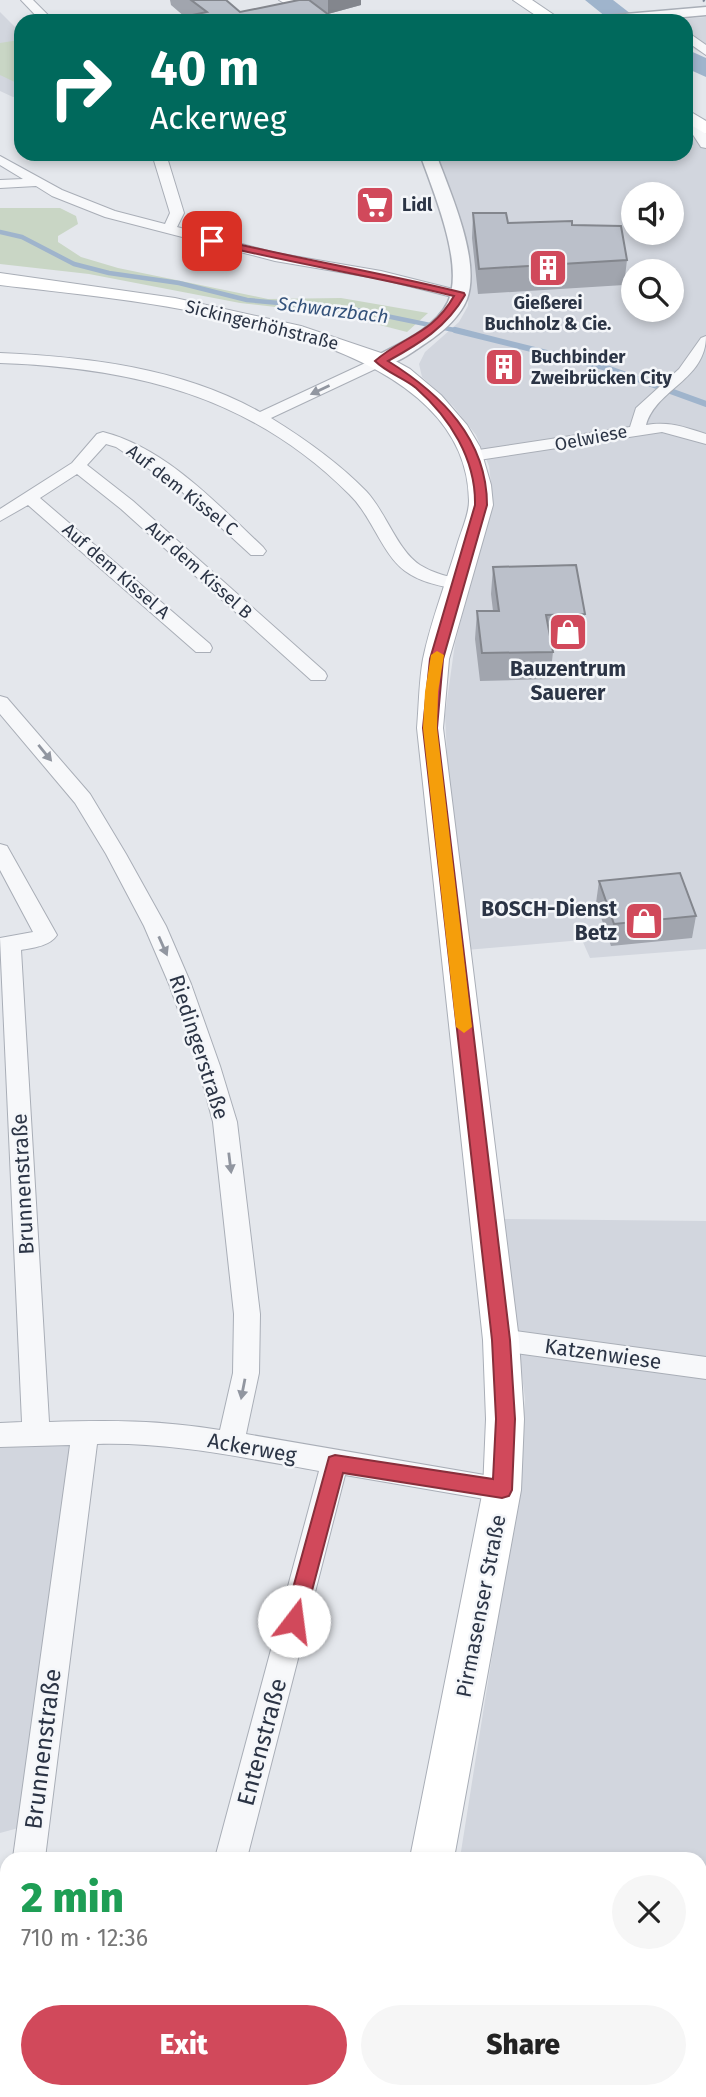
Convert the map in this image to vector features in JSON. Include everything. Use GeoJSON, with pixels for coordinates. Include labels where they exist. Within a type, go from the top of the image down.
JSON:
{"type":"FeatureCollection","features":[{"type":"Feature","properties":{"kind":"main road"},"geometry":{"type":"LineString","coordinates":[[518,4],[540,14]]}},
{"type":"Feature","properties":{"kind":"main road","name":"Sickingerhöhstraße"},"geometry":{"type":"LineString","coordinates":[[0,279],[133,295],[242,317],[329,340],[381,361],[419,386],[454,422],[472,456],[481,483],[481,505],[460,585]]}},
{"type":"Feature","properties":{"kind":"main road","name":"Pirmasenser Straße"},"geometry":{"type":"LineString","coordinates":[[433,1852],[502,1490],[505,1419],[501,1340],[430,728],[436,659],[460,585]]}},
{"type":"Feature","properties":{"kind":"street"},"geometry":{"type":"LineString","coordinates":[[27,0],[41,14]]}},
{"type":"Feature","properties":{"kind":"street"},"geometry":{"type":"LineString","coordinates":[[285,0],[310,14]]}},
{"type":"Feature","properties":{"kind":"street"},"geometry":{"type":"LineString","coordinates":[[683,14],[706,11]]}},
{"type":"Feature","properties":{"kind":"street"},"geometry":{"type":"LineString","coordinates":[[693,124],[706,144]]}},
{"type":"Feature","properties":{"kind":"street"},"geometry":{"type":"LineString","coordinates":[[0,160],[87,206],[275,257],[381,275],[460,295]]}},
{"type":"Feature","properties":{"kind":"street"},"geometry":{"type":"LineString","coordinates":[[161,161],[177,213],[175,221],[168,229]]}},
{"type":"Feature","properties":{"kind":"street"},"geometry":{"type":"LineString","coordinates":[[259,418],[381,361],[424,336],[444,318],[460,295],[461,272],[456,238],[430,161]]}},
{"type":"Feature","properties":{"kind":"street"},"geometry":{"type":"LineString","coordinates":[[0,184],[39,182]]}},
{"type":"Feature","properties":{"kind":"street","name":"Oelwiese"},"geometry":{"type":"LineString","coordinates":[[472,456],[541,447],[637,429],[638,420],[651,401],[677,378],[706,341]]}},
{"type":"Feature","properties":{"kind":"street"},"geometry":{"type":"LineString","coordinates":[[0,358],[82,364],[139,376],[211,395],[259,418],[351,486],[382,523],[404,561],[418,572],[460,585]]}},
{"type":"Feature","properties":{"kind":"street"},"geometry":{"type":"LineString","coordinates":[[637,429],[676,429],[706,439]]}},
{"type":"Feature","properties":{"kind":"street","name":"Auf dem Kissel C"},"geometry":{"type":"LineString","coordinates":[[78,466],[103,437],[130,445],[257,551]]}},
{"type":"Feature","properties":{"kind":"street"},"geometry":{"type":"LineString","coordinates":[[0,516],[78,466]]}},
{"type":"Feature","properties":{"kind":"street","name":"Auf dem Kissel B"},"geometry":{"type":"LineString","coordinates":[[78,466],[127,505],[318,676]]}},
{"type":"Feature","properties":{"kind":"street","name":"Auf dem Kissel A"},"geometry":{"type":"LineString","coordinates":[[28,496],[203,648]]}},
{"type":"Feature","properties":{"kind":"street","name":"Riedingerstraße"},"geometry":{"type":"LineString","coordinates":[[0,702],[83,799],[116,854],[155,926],[180,984],[209,1066],[225,1122],[247,1314],[246,1373],[231,1443]]}},
{"type":"Feature","properties":{"kind":"street","name":"Brunnenstraße"},"geometry":{"type":"LineString","coordinates":[[0,851],[46,935],[32,941],[5,944],[36,1433]]}},
{"type":"Feature","properties":{"kind":"street","name":"Katzenwiese"},"geometry":{"type":"LineString","coordinates":[[501,1340],[706,1368]]}},
{"type":"Feature","properties":{"kind":"street","name":"Brunnenstraße"},"geometry":{"type":"LineString","coordinates":[[30,1852],[85,1432]]}},
{"type":"Feature","properties":{"kind":"street","name":"Ackerweg"},"geometry":{"type":"LineString","coordinates":[[0,1435],[159,1433],[502,1490]]}},
{"type":"Feature","properties":{"kind":"street","name":"Entenstraße"},"geometry":{"type":"LineString","coordinates":[[233,1852],[335,1463]]}},
{"type":"Feature","properties":{"kind":"shaded area"},"geometry":{"type":"Polygon","coordinates":[[[0,12],[14,26],[14,97],[0,91],[0,12]]]}},
{"type":"Feature","properties":{"kind":"shaded area"},"geometry":{"type":"Polygon","coordinates":[[[706,17],[706,56],[693,48],[693,18],[706,17]]]}},
{"type":"Feature","properties":{"kind":"shaded area"},"geometry":{"type":"Polygon","coordinates":[[[693,134],[706,144],[706,949],[590,958],[582,940],[466,950],[449,796],[445,715],[455,643],[489,515],[491,483],[489,466],[476,435],[453,406],[422,377],[419,364],[425,352],[459,322],[468,306],[469,287],[455,214],[439,161],[693,161],[693,134]]]}},
{"type":"Feature","properties":{"kind":"shaded area"},"geometry":{"type":"Polygon","coordinates":[[[502,1219],[706,1221],[706,1852],[461,1852],[518,1492],[525,1399],[502,1219]]]}},
{"type":"Feature","properties":{"kind":"shaded area"},"geometry":{"type":"Polygon","coordinates":[[[72,1442],[22,1827],[0,1833],[0,1448],[72,1442]]]}},
{"type":"Feature","properties":{"kind":"green space"},"geometry":{"type":"Polygon","coordinates":[[[14,41],[14,82],[0,75],[0,43],[14,41]]]}},
{"type":"Feature","properties":{"kind":"green space"},"geometry":{"type":"Polygon","coordinates":[[[0,208],[60,208],[76,216],[78,224],[58,236],[58,242],[81,257],[118,268],[268,299],[341,298],[428,313],[407,332],[337,314],[240,303],[89,274],[0,264],[0,208]]]}},
{"type":"Feature","properties":{"kind":"building"},"geometry":{"type":"Polygon","coordinates":[[[191,0],[226,0],[240,12],[309,0],[328,14],[197,14],[207,12],[191,0]]]}},
{"type":"Feature","properties":{"kind":"building"},"geometry":{"type":"Polygon","coordinates":[[[473,213],[506,213],[508,223],[572,221],[572,225],[621,226],[621,245],[624,245],[627,259],[479,269],[473,213]]]}},
{"type":"Feature","properties":{"kind":"building"},"geometry":{"type":"Polygon","coordinates":[[[576,565],[585,614],[546,615],[553,652],[482,653],[477,611],[499,611],[493,567],[576,565]]]}},
{"type":"Feature","properties":{"kind":"building"},"geometry":{"type":"Polygon","coordinates":[[[680,873],[696,916],[614,924],[599,881],[680,873]]]}},
{"type":"Feature","properties":{"kind":"waterway","name":"Schwarzbach"},"geometry":{"type":"LineString","coordinates":[[597,0],[618,14]]}},
{"type":"Feature","properties":{"kind":"waterway","name":"Schwarzbach"},"geometry":{"type":"LineString","coordinates":[[693,61],[706,69]]}},
{"type":"Feature","properties":{"kind":"waterway","name":"Schwarzbach"},"geometry":{"type":"LineString","coordinates":[[0,232],[22,237],[74,264],[109,273],[179,283],[247,300],[357,310],[458,331]]}},
{"type":"Feature","properties":{"kind":"waterway","name":"Schwarzbach"},"geometry":{"type":"LineString","coordinates":[[458,331],[464,332]]}},
{"type":"Feature","properties":{"kind":"waterway","name":"Schwarzbach"},"geometry":{"type":"LineString","coordinates":[[458,331],[607,368],[706,404]]}},
{"type":"Feature","properties":{"kind":"slow traffic"},"geometry":{"type":"LineString","coordinates":[[437,655],[431,692],[430,728],[464,1027]]}},
{"type":"Feature","properties":{"kind":"place","name":"Lidl"},"geometry":{"type":"Point","coordinates":[375,205]}},
{"type":"Feature","properties":{"kind":"place","name":"Gießerei Buchholz & Cie."},"geometry":{"type":"Point","coordinates":[548,268]}},
{"type":"Feature","properties":{"kind":"place","name":"Buchbinder Zweibrücken City"},"geometry":{"type":"Point","coordinates":[504,367]}},
{"type":"Feature","properties":{"kind":"place","name":"Bauzentrum Sauerer"},"geometry":{"type":"Point","coordinates":[568,632]}},
{"type":"Feature","properties":{"kind":"place","name":"BOSCH-Dienst Betz"},"geometry":{"type":"Point","coordinates":[644,921]}},
{"type":"Feature","properties":{"kind":"route"},"geometry":{"type":"LineString","coordinates":[[212,241],[275,257],[381,275],[460,295],[452,309],[424,336],[381,361],[419,386],[454,422],[472,456],[481,483],[481,505],[460,585],[436,659],[431,692],[430,728],[501,1340],[505,1419],[502,1490],[335,1463],[294,1621]]}}]}
